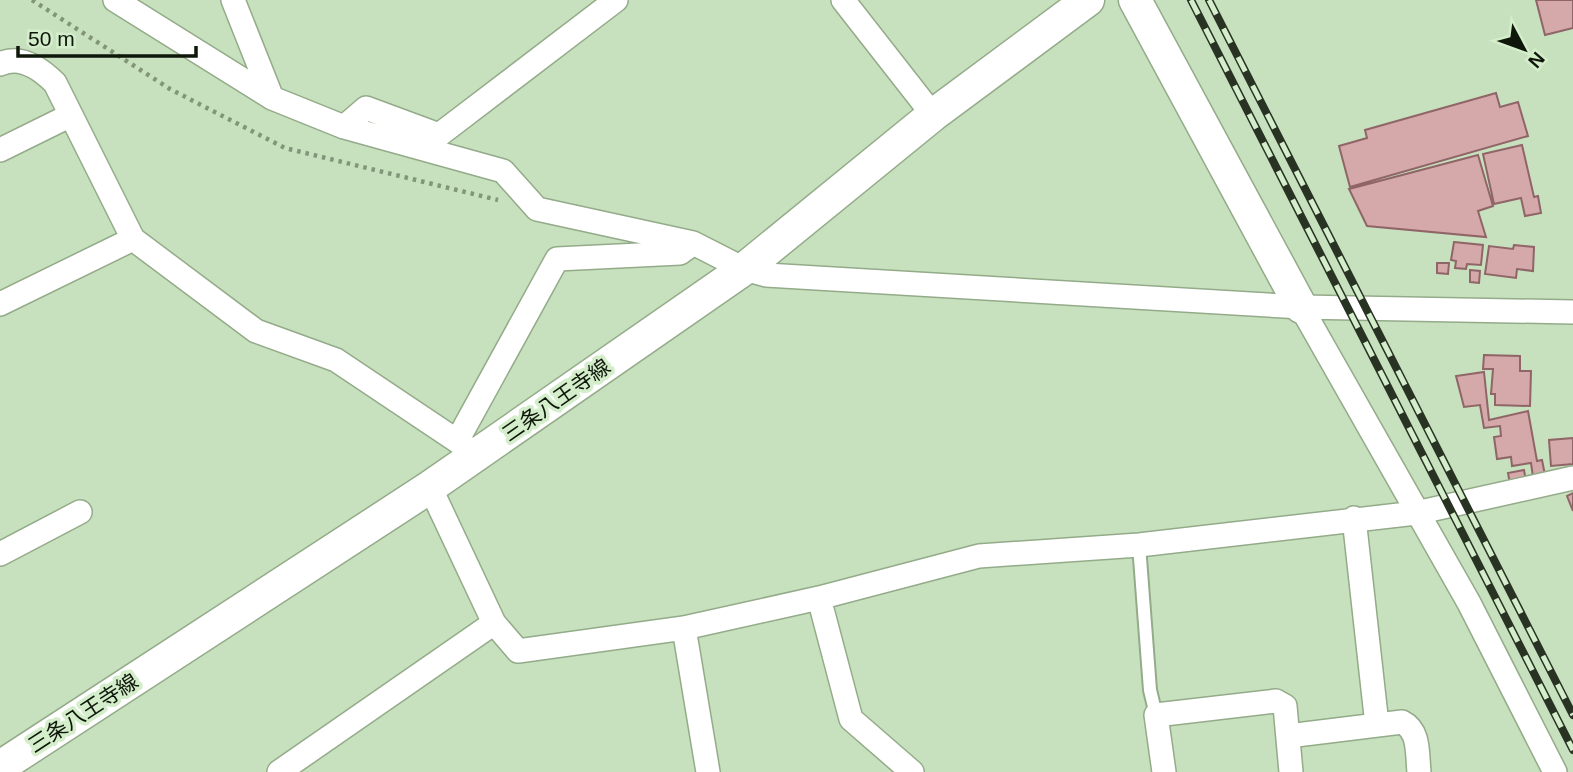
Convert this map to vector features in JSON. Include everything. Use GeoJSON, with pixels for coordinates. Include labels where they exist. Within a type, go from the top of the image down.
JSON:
{"type":"FeatureCollection","features":[{"type":"Feature","properties":{"kind":"main road","name":"三条八王寺線"},"geometry":{"type":"LineString","coordinates":[[0,767],[430,488],[467,448],[744,269],[933,115],[1088,0]]}},
{"type":"Feature","properties":{"kind":"main road"},"geometry":{"type":"LineString","coordinates":[[1135,0],[1301,307]]}},
{"type":"Feature","properties":{"kind":"street"},"geometry":{"type":"LineString","coordinates":[[115,0],[272,98],[344,127],[503,171],[537,209],[693,243],[744,269],[766,275],[1301,307],[1573,312]]}},
{"type":"Feature","properties":{"kind":"street"},"geometry":{"type":"LineString","coordinates":[[233,0],[272,98]]}},
{"type":"Feature","properties":{"kind":"street"},"geometry":{"type":"LineString","coordinates":[[344,127],[366,108],[439,135],[617,0]]}},
{"type":"Feature","properties":{"kind":"street"},"geometry":{"type":"LineString","coordinates":[[843,0],[933,115]]}},
{"type":"Feature","properties":{"kind":"street"},"geometry":{"type":"LineString","coordinates":[[0,64],[9,60],[38,67],[55,83],[133,239],[256,331],[336,360],[467,448],[557,259],[680,253],[693,243]]}},
{"type":"Feature","properties":{"kind":"street"},"geometry":{"type":"LineString","coordinates":[[0,150],[71,115]]}},
{"type":"Feature","properties":{"kind":"street"},"geometry":{"type":"LineString","coordinates":[[0,304],[133,239]]}},
{"type":"Feature","properties":{"kind":"street"},"geometry":{"type":"LineString","coordinates":[[1301,307],[1469,603],[1555,772]]}},
{"type":"Feature","properties":{"kind":"street"},"geometry":{"type":"LineString","coordinates":[[430,488],[494,623],[518,651],[684,628],[819,598],[979,556],[1139,545],[1354,518],[1416,513],[1573,478]]}},
{"type":"Feature","properties":{"kind":"street"},"geometry":{"type":"LineString","coordinates":[[0,554],[80,513]]}},
{"type":"Feature","properties":{"kind":"street"},"geometry":{"type":"LineString","coordinates":[[1354,518],[1377,725]]}},
{"type":"Feature","properties":{"kind":"street"},"geometry":{"type":"LineString","coordinates":[[819,598],[851,719],[912,772]]}},
{"type":"Feature","properties":{"kind":"street"},"geometry":{"type":"LineString","coordinates":[[279,772],[494,623]]}},
{"type":"Feature","properties":{"kind":"street"},"geometry":{"type":"LineString","coordinates":[[684,628],[708,772]]}},
{"type":"Feature","properties":{"kind":"street"},"geometry":{"type":"LineString","coordinates":[[1164,772],[1156,715],[1276,701],[1285,706],[1291,772]]}},
{"type":"Feature","properties":{"kind":"street"},"geometry":{"type":"LineString","coordinates":[[1288,736],[1402,722],[1410,726],[1416,736],[1419,772]]}},
{"type":"Feature","properties":{"kind":"lane"},"geometry":{"type":"LineString","coordinates":[[1139,545],[1150,690],[1156,715]]}},
{"type":"Feature","properties":{"kind":"building"},"geometry":{"type":"Polygon","coordinates":[[[1536,0],[1573,0],[1573,28],[1545,35],[1536,0]]]}},
{"type":"Feature","properties":{"kind":"building"},"geometry":{"type":"Polygon","coordinates":[[[1496,93],[1500,107],[1518,102],[1528,136],[1350,187],[1339,146],[1367,138],[1365,130],[1496,93]]]}},
{"type":"Feature","properties":{"kind":"building"},"geometry":{"type":"Polygon","coordinates":[[[1522,145],[1534,197],[1538,196],[1541,213],[1525,216],[1521,198],[1494,204],[1483,154],[1522,145]]]}},
{"type":"Feature","properties":{"kind":"building"},"geometry":{"type":"Polygon","coordinates":[[[1478,155],[1493,206],[1478,211],[1486,237],[1367,226],[1349,189],[1478,155]]]}},
{"type":"Feature","properties":{"kind":"building"},"geometry":{"type":"Polygon","coordinates":[[[1454,242],[1483,245],[1481,265],[1467,264],[1466,269],[1455,268],[1456,261],[1451,260],[1454,242]]]}},
{"type":"Feature","properties":{"kind":"building"},"geometry":{"type":"Polygon","coordinates":[[[1514,245],[1534,247],[1533,271],[1517,269],[1516,278],[1485,274],[1489,246],[1513,249],[1514,245]]]}},
{"type":"Feature","properties":{"kind":"building"},"geometry":{"type":"Polygon","coordinates":[[[1437,263],[1449,263],[1448,274],[1437,273],[1437,263]]]}},
{"type":"Feature","properties":{"kind":"building"},"geometry":{"type":"Polygon","coordinates":[[[1470,270],[1480,271],[1479,283],[1470,282],[1470,270]]]}},
{"type":"Feature","properties":{"kind":"building"},"geometry":{"type":"Polygon","coordinates":[[[1484,355],[1520,356],[1520,371],[1531,371],[1530,406],[1495,405],[1495,394],[1491,394],[1493,369],[1483,369],[1484,355]]]}},
{"type":"Feature","properties":{"kind":"building"},"geometry":{"type":"Polygon","coordinates":[[[1484,372],[1489,420],[1528,411],[1537,461],[1542,460],[1545,475],[1533,477],[1531,463],[1512,466],[1511,457],[1497,459],[1494,437],[1501,436],[1500,426],[1484,428],[1480,405],[1464,407],[1456,376],[1484,372]]]}},
{"type":"Feature","properties":{"kind":"building"},"geometry":{"type":"Polygon","coordinates":[[[1573,438],[1573,464],[1551,466],[1549,440],[1573,438]]]}},
{"type":"Feature","properties":{"kind":"building"},"geometry":{"type":"Polygon","coordinates":[[[1524,470],[1526,481],[1510,484],[1508,473],[1524,470]]]}},
{"type":"Feature","properties":{"kind":"building"},"geometry":{"type":"Polygon","coordinates":[[[1573,493],[1573,511],[1567,496],[1573,493]]]}},
{"type":"Feature","properties":{"kind":"railway"},"geometry":{"type":"LineString","coordinates":[[1191,0],[1573,750]]}},
{"type":"Feature","properties":{"kind":"railway"},"geometry":{"type":"LineString","coordinates":[[1209,0],[1573,715]]}}]}
